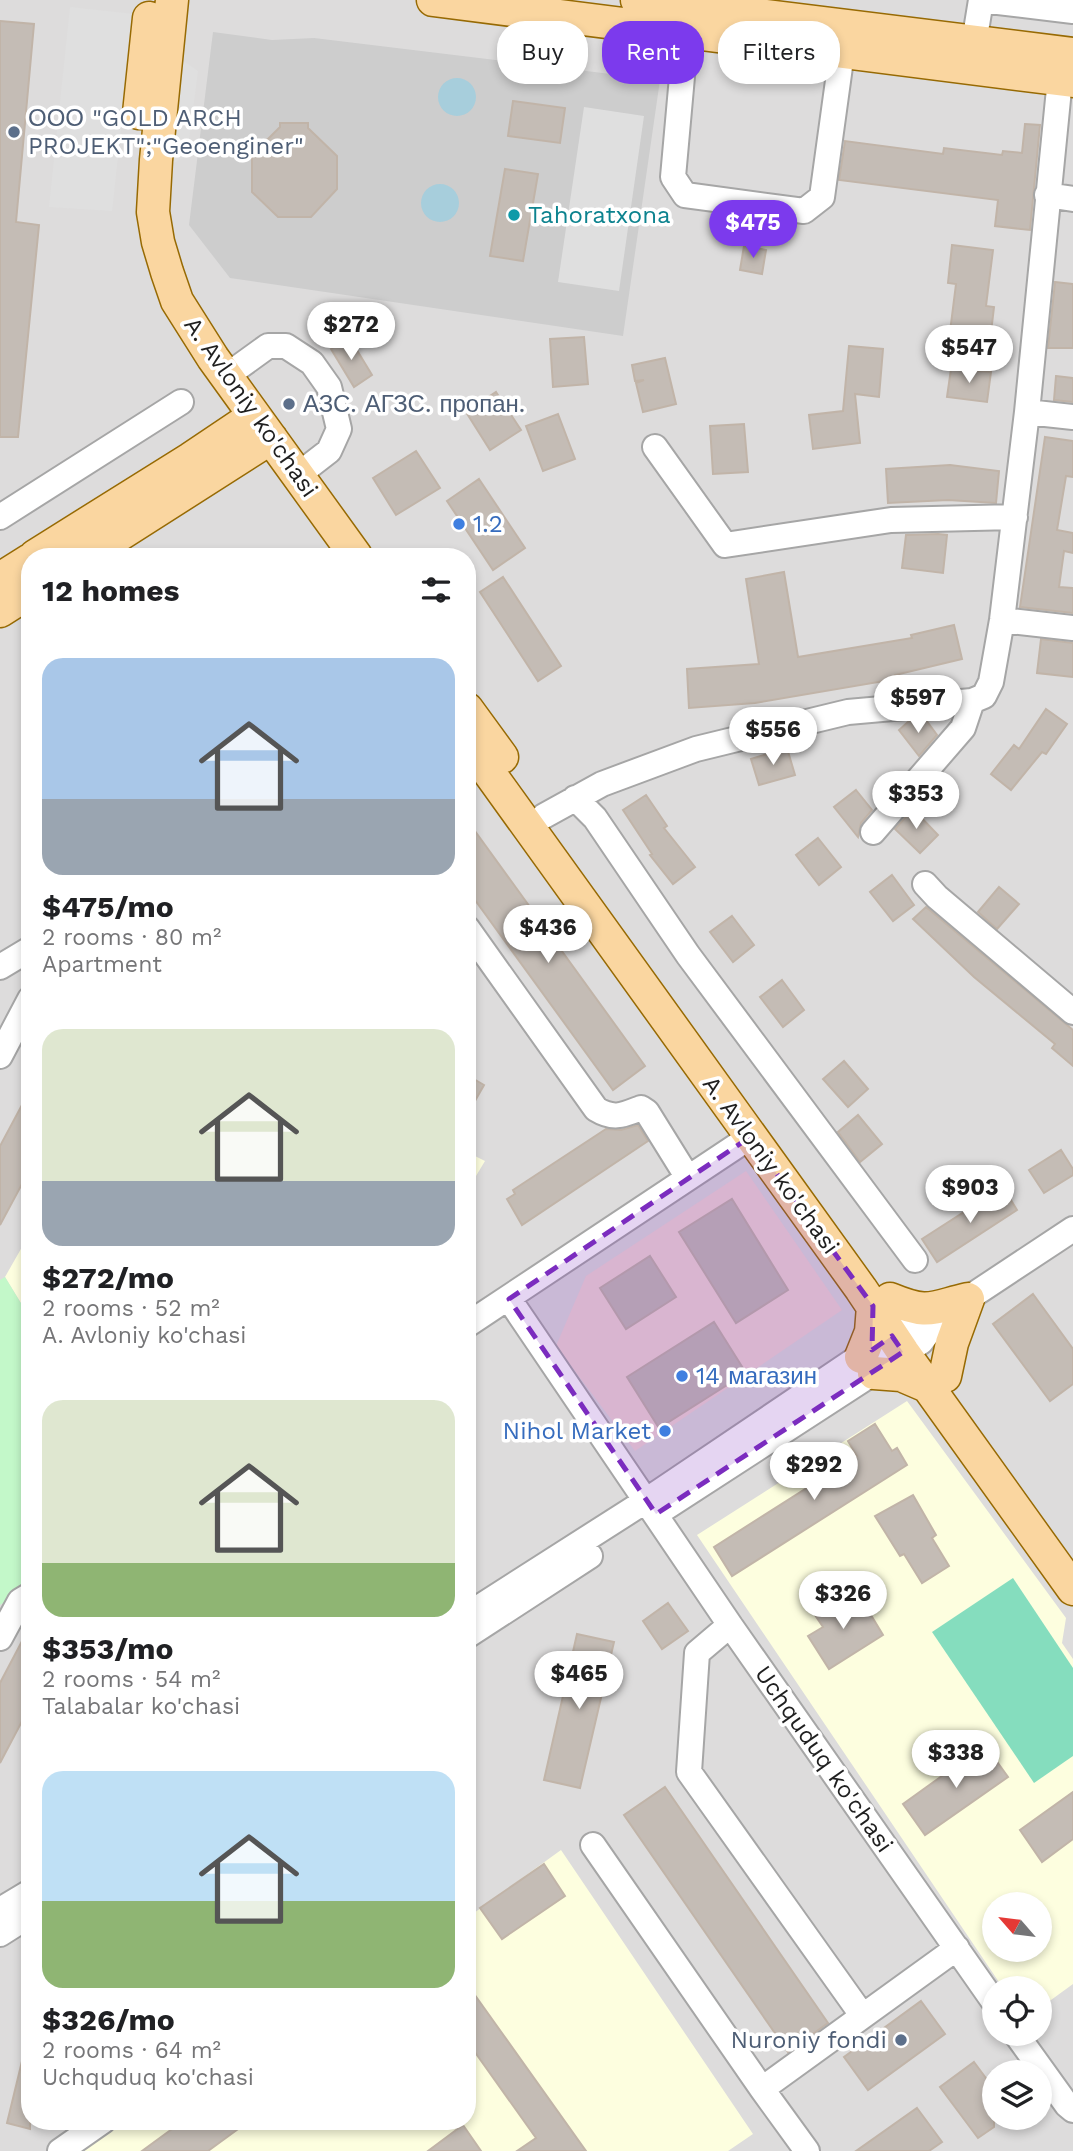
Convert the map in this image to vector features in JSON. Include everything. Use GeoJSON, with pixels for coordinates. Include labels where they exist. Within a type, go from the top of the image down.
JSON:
{"type":"FeatureCollection","features":[{"type":"Feature","properties":{"kind":"main road","name":"A. Avloniy ko'chasi"},"geometry":{"type":"LineString","coordinates":[[150,0],[133,173],[136,225],[144,260],[165,314],[255,432],[298,475],[350,548]]}},
{"type":"Feature","properties":{"kind":"main road","name":"A. Avloniy ko'chasi"},"geometry":{"type":"LineString","coordinates":[[172,0],[156,160],[153,212],[158,242],[177,301],[328,548]]}},
{"type":"Feature","properties":{"kind":"main road"},"geometry":{"type":"LineString","coordinates":[[433,0],[602,21]]}},
{"type":"Feature","properties":{"kind":"main road"},"geometry":{"type":"LineString","coordinates":[[637,0],[718,6],[974,43],[1069,71]]}},
{"type":"Feature","properties":{"kind":"main road"},"geometry":{"type":"LineString","coordinates":[[704,34],[842,52],[1069,71]]}},
{"type":"Feature","properties":{"kind":"main road"},"geometry":{"type":"LineString","coordinates":[[48,548],[191,459],[255,432]]}},
{"type":"Feature","properties":{"kind":"main road"},"geometry":{"type":"LineString","coordinates":[[97,548],[255,432]]}},
{"type":"Feature","properties":{"kind":"main road"},"geometry":{"type":"LineString","coordinates":[[0,579],[21,566]]}},
{"type":"Feature","properties":{"kind":"main road"},"geometry":{"type":"LineString","coordinates":[[0,611],[21,598]]}},
{"type":"Feature","properties":{"kind":"main road","name":"A. Avloniy ko'chasi"},"geometry":{"type":"LineString","coordinates":[[476,722],[937,1382],[1073,1589]]}},
{"type":"Feature","properties":{"kind":"main road","name":"A. Avloniy ko'chasi"},"geometry":{"type":"LineString","coordinates":[[476,755],[750,1137],[881,1303]]}},
{"type":"Feature","properties":{"kind":"main road"},"geometry":{"type":"LineString","coordinates":[[968,1299],[937,1382],[867,1365],[871,1332],[881,1303],[931,1310],[968,1299]]}},
{"type":"Feature","properties":{"kind":"main road","name":"A. Avloniy ko'chasi"},"geometry":{"type":"LineString","coordinates":[[937,1382],[1073,1555]]}},
{"type":"Feature","properties":{"kind":"street"},"geometry":{"type":"LineString","coordinates":[[974,43],[981,0],[1073,11]]}},
{"type":"Feature","properties":{"kind":"street"},"geometry":{"type":"LineString","coordinates":[[682,84],[673,177],[685,195],[804,211],[822,197],[842,52]]}},
{"type":"Feature","properties":{"kind":"street"},"geometry":{"type":"LineString","coordinates":[[544,816],[602,784],[696,748],[848,712],[972,701],[984,696],[991,682],[1002,620],[1027,412],[1047,195],[1064,118],[1069,71]]}},
{"type":"Feature","properties":{"kind":"street"},"geometry":{"type":"LineString","coordinates":[[1047,195],[1073,199]]}},
{"type":"Feature","properties":{"kind":"street"},"geometry":{"type":"LineString","coordinates":[[225,377],[268,346],[286,346],[312,363],[329,387],[339,429],[330,451],[298,475]]}},
{"type":"Feature","properties":{"kind":"street"},"geometry":{"type":"LineString","coordinates":[[0,517],[181,402]]}},
{"type":"Feature","properties":{"kind":"street"},"geometry":{"type":"LineString","coordinates":[[1027,412],[1073,417]]}},
{"type":"Feature","properties":{"kind":"street"},"geometry":{"type":"LineString","coordinates":[[655,447],[725,545],[891,520],[1015,517]]}},
{"type":"Feature","properties":{"kind":"street"},"geometry":{"type":"LineString","coordinates":[[1002,620],[1073,628]]}},
{"type":"Feature","properties":{"kind":"street"},"geometry":{"type":"LineString","coordinates":[[873,832],[963,728],[972,701]]}},
{"type":"Feature","properties":{"kind":"street"},"geometry":{"type":"LineString","coordinates":[[575,799],[595,818],[688,955],[915,1260]]}},
{"type":"Feature","properties":{"kind":"street"},"geometry":{"type":"LineString","coordinates":[[925,884],[1073,1012]]}},
{"type":"Feature","properties":{"kind":"street"},"geometry":{"type":"LineString","coordinates":[[476,941],[596,1108],[607,1116],[625,1115],[641,1108],[647,1112],[688,1178]]}},
{"type":"Feature","properties":{"kind":"street"},"geometry":{"type":"LineString","coordinates":[[0,968],[21,955]]}},
{"type":"Feature","properties":{"kind":"street"},"geometry":{"type":"LineString","coordinates":[[0,1055],[21,1016]]}},
{"type":"Feature","properties":{"kind":"street"},"geometry":{"type":"LineString","coordinates":[[476,1319],[750,1137]]}},
{"type":"Feature","properties":{"kind":"street"},"geometry":{"type":"LineString","coordinates":[[476,1630],[652,1507],[1073,1229]]}},
{"type":"Feature","properties":{"kind":"street","name":"Uchquduq ko'chasi"},"geometry":{"type":"LineString","coordinates":[[509,1298],[730,1625],[982,1984]]}},
{"type":"Feature","properties":{"kind":"street"},"geometry":{"type":"LineString","coordinates":[[476,1610],[652,1507]]}},
{"type":"Feature","properties":{"kind":"street"},"geometry":{"type":"LineString","coordinates":[[0,1638],[21,1600]]}},
{"type":"Feature","properties":{"kind":"street"},"geometry":{"type":"LineString","coordinates":[[730,1625],[697,1653],[689,1772],[862,2015]]}},
{"type":"Feature","properties":{"kind":"street"},"geometry":{"type":"LineString","coordinates":[[593,1845],[807,2151]]}},
{"type":"Feature","properties":{"kind":"street"},"geometry":{"type":"LineString","coordinates":[[0,1910],[21,1897]]}},
{"type":"Feature","properties":{"kind":"street"},"geometry":{"type":"LineString","coordinates":[[0,1934],[21,1921]]}},
{"type":"Feature","properties":{"kind":"street"},"geometry":{"type":"LineString","coordinates":[[762,2089],[957,1948]]}},
{"type":"Feature","properties":{"kind":"street"},"geometry":{"type":"LineString","coordinates":[[1025,2046],[1073,2110]]}},
{"type":"Feature","properties":{"kind":"street"},"geometry":{"type":"LineString","coordinates":[[60,2151],[90,2130]]}},
{"type":"Feature","properties":{"kind":"highlighted area"},"geometry":{"type":"Polygon","coordinates":[[[750,1137],[873,1306],[872,1350],[892,1336],[903,1352],[656,1514],[509,1299],[750,1137]]]}},
{"type":"Feature","properties":{"kind":"shaded area"},"geometry":{"type":"Polygon","coordinates":[[[0,0],[1073,0],[1073,2151],[0,2151],[0,0]]]}},
{"type":"Feature","properties":{"kind":"shaded area"},"geometry":{"type":"Polygon","coordinates":[[[70,7],[134,14],[112,211],[49,207],[70,7]]]}},
{"type":"Feature","properties":{"kind":"shaded area"},"geometry":{"type":"Polygon","coordinates":[[[213,32],[272,40],[314,38],[497,60],[497,84],[588,84],[588,71],[602,73],[602,84],[659,84],[623,336],[230,278],[189,225],[213,32]]]}},
{"type":"Feature","properties":{"kind":"shaded area"},"geometry":{"type":"Polygon","coordinates":[[[176,56],[198,71],[187,156],[164,168],[176,56]]]}},
{"type":"Feature","properties":{"kind":"shaded area"},"geometry":{"type":"Polygon","coordinates":[[[584,107],[644,116],[619,291],[558,282],[584,107]]]}},
{"type":"Feature","properties":{"kind":"shaded area"},"geometry":{"type":"Polygon","coordinates":[[[476,1156],[485,1161],[476,1176],[476,1156]]]}},
{"type":"Feature","properties":{"kind":"shaded area"},"geometry":{"type":"Polygon","coordinates":[[[746,1171],[842,1310],[635,1451],[556,1346],[586,1276],[746,1171]]]}},
{"type":"Feature","properties":{"kind":"shaded area"},"geometry":{"type":"Polygon","coordinates":[[[21,1249],[21,1303],[5,1277],[21,1249]]]}},
{"type":"Feature","properties":{"kind":"shaded area"},"geometry":{"type":"Polygon","coordinates":[[[907,1401],[1066,1618],[1062,1643],[1073,1659],[1073,1984],[1052,1999],[1052,1976],[995,1976],[985,1962],[1052,1962],[1052,1892],[982,1892],[982,1957],[697,1535],[907,1401]]]}},
{"type":"Feature","properties":{"kind":"shaded area"},"geometry":{"type":"Polygon","coordinates":[[[561,1850],[753,2134],[728,2151],[83,2151],[112,2130],[476,2130],[476,1911],[561,1850]]]}},
{"type":"Feature","properties":{"kind":"green space"},"geometry":{"type":"Polygon","coordinates":[[[5,1277],[21,1303],[21,1592],[0,1605],[0,1280],[5,1277]]]}},
{"type":"Feature","properties":{"kind":"green space"},"geometry":{"type":"Polygon","coordinates":[[[1013,1578],[1073,1668],[1073,1756],[1034,1783],[932,1632],[1013,1578]]]}},
{"type":"Feature","properties":{"kind":"water"},"geometry":{"type":"Polygon","coordinates":[[[457,78],[470,84],[476,97],[470,110],[457,116],[444,110],[438,97],[444,84],[457,78]]]}},
{"type":"Feature","properties":{"kind":"water"},"geometry":{"type":"Polygon","coordinates":[[[440,184],[453,190],[459,203],[453,216],[440,222],[427,216],[421,203],[427,190],[440,184]]]}},
{"type":"Feature","properties":{"kind":"building"},"geometry":{"type":"Polygon","coordinates":[[[0,21],[34,24],[16,222],[39,225],[18,437],[0,437],[0,21]]]}},
{"type":"Feature","properties":{"kind":"building"},"geometry":{"type":"Polygon","coordinates":[[[513,101],[565,108],[560,143],[508,136],[513,101]]]}},
{"type":"Feature","properties":{"kind":"building"},"geometry":{"type":"Polygon","coordinates":[[[280,123],[308,123],[308,128],[337,156],[337,189],[311,217],[278,217],[252,192],[252,155],[280,127],[280,123]]]}},
{"type":"Feature","properties":{"kind":"building"},"geometry":{"type":"Polygon","coordinates":[[[1025,124],[1040,125],[1030,230],[995,226],[998,200],[839,180],[845,141],[943,154],[944,148],[1002,155],[1003,151],[1022,153],[1025,124]]]}},
{"type":"Feature","properties":{"kind":"building","name":"Tahoratxona"},"geometry":{"type":"Polygon","coordinates":[[[505,169],[538,174],[523,261],[490,256],[505,169]]]}},
{"type":"Feature","properties":{"kind":"building"},"geometry":{"type":"Polygon","coordinates":[[[952,245],[993,250],[986,306],[994,307],[989,349],[953,350],[954,341],[949,340],[956,284],[948,283],[952,245]]]}},
{"type":"Feature","properties":{"kind":"building"},"geometry":{"type":"Polygon","coordinates":[[[744,246],[766,250],[762,274],[740,270],[744,246]]]}},
{"type":"Feature","properties":{"kind":"building"},"geometry":{"type":"Polygon","coordinates":[[[1055,282],[1073,284],[1073,348],[1048,348],[1055,282]]]}},
{"type":"Feature","properties":{"kind":"building"},"geometry":{"type":"Polygon","coordinates":[[[349,337],[372,375],[354,387],[331,349],[349,337]]]}},
{"type":"Feature","properties":{"kind":"building"},"geometry":{"type":"Polygon","coordinates":[[[584,337],[588,384],[553,387],[550,339],[584,337]]]}},
{"type":"Feature","properties":{"kind":"building"},"geometry":{"type":"Polygon","coordinates":[[[849,346],[883,349],[879,397],[855,394],[860,443],[813,449],[809,415],[843,411],[849,346]]]}},
{"type":"Feature","properties":{"kind":"building"},"geometry":{"type":"Polygon","coordinates":[[[665,358],[676,404],[643,412],[636,383],[644,380],[635,381],[632,365],[665,358]]]}},
{"type":"Feature","properties":{"kind":"building"},"geometry":{"type":"Polygon","coordinates":[[[951,369],[991,372],[987,402],[947,397],[951,369]]]}},
{"type":"Feature","properties":{"kind":"building"},"geometry":{"type":"Polygon","coordinates":[[[1056,376],[1073,378],[1073,402],[1054,400],[1056,376]]]}},
{"type":"Feature","properties":{"kind":"building"},"geometry":{"type":"Polygon","coordinates":[[[496,392],[521,430],[490,450],[466,412],[496,392]]]}},
{"type":"Feature","properties":{"kind":"building"},"geometry":{"type":"Polygon","coordinates":[[[558,414],[575,459],[543,471],[526,426],[558,414]]]}},
{"type":"Feature","properties":{"kind":"building"},"geometry":{"type":"Polygon","coordinates":[[[744,424],[748,472],[713,474],[710,426],[744,424]]]}},
{"type":"Feature","properties":{"kind":"building"},"geometry":{"type":"Polygon","coordinates":[[[1045,437],[1073,441],[1073,477],[1066,476],[1057,530],[1073,533],[1073,553],[1064,551],[1059,587],[1073,588],[1073,613],[1020,607],[1045,437]]]}},
{"type":"Feature","properties":{"kind":"building"},"geometry":{"type":"Polygon","coordinates":[[[416,451],[440,488],[396,515],[373,478],[416,451]]]}},
{"type":"Feature","properties":{"kind":"building"},"geometry":{"type":"Polygon","coordinates":[[[950,465],[999,471],[996,503],[948,500],[888,503],[886,469],[950,465]]]}},
{"type":"Feature","properties":{"kind":"building"},"geometry":{"type":"Polygon","coordinates":[[[479,479],[525,548],[493,570],[447,501],[479,479]]]}},
{"type":"Feature","properties":{"kind":"building"},"geometry":{"type":"Polygon","coordinates":[[[906,535],[947,535],[943,573],[902,568],[906,535]]]}},
{"type":"Feature","properties":{"kind":"building"},"geometry":{"type":"Polygon","coordinates":[[[784,572],[798,657],[912,638],[911,635],[954,625],[962,659],[895,675],[896,679],[755,703],[689,708],[687,669],[759,664],[746,579],[784,572]]]}},
{"type":"Feature","properties":{"kind":"building"},"geometry":{"type":"Polygon","coordinates":[[[503,577],[561,666],[538,681],[480,592],[503,577]]]}},
{"type":"Feature","properties":{"kind":"building"},"geometry":{"type":"Polygon","coordinates":[[[1041,639],[1073,643],[1073,677],[1037,673],[1041,639]]]}},
{"type":"Feature","properties":{"kind":"building"},"geometry":{"type":"Polygon","coordinates":[[[1046,709],[1067,724],[1046,754],[1042,752],[1011,790],[991,774],[1014,745],[1019,749],[1046,709]]]}},
{"type":"Feature","properties":{"kind":"building"},"geometry":{"type":"Polygon","coordinates":[[[926,720],[937,735],[919,756],[899,730],[909,721],[926,720]]]}},
{"type":"Feature","properties":{"kind":"building"},"geometry":{"type":"Polygon","coordinates":[[[787,748],[795,775],[759,785],[751,759],[787,748]]]}},
{"type":"Feature","properties":{"kind":"building"},"geometry":{"type":"Polygon","coordinates":[[[856,790],[872,810],[861,823],[858,837],[834,807],[856,790]]]}},
{"type":"Feature","properties":{"kind":"building"},"geometry":{"type":"Polygon","coordinates":[[[646,795],[667,826],[664,828],[695,867],[673,884],[650,855],[652,854],[623,810],[646,795]]]}},
{"type":"Feature","properties":{"kind":"building"},"geometry":{"type":"Polygon","coordinates":[[[913,809],[938,835],[920,853],[895,829],[913,809]]]}},
{"type":"Feature","properties":{"kind":"building"},"geometry":{"type":"Polygon","coordinates":[[[476,832],[645,1066],[613,1090],[476,901],[476,832]]]}},
{"type":"Feature","properties":{"kind":"building"},"geometry":{"type":"Polygon","coordinates":[[[818,838],[841,867],[819,885],[796,855],[818,838]]]}},
{"type":"Feature","properties":{"kind":"building"},"geometry":{"type":"Polygon","coordinates":[[[892,875],[914,905],[893,921],[870,892],[892,875]]]}},
{"type":"Feature","properties":{"kind":"building"},"geometry":{"type":"Polygon","coordinates":[[[999,887],[1019,904],[997,929],[978,912],[999,887]]]}},
{"type":"Feature","properties":{"kind":"building"},"geometry":{"type":"Polygon","coordinates":[[[926,907],[1073,1030],[1073,1066],[1052,1048],[1055,1044],[974,977],[913,919],[926,907]]]}},
{"type":"Feature","properties":{"kind":"building"},"geometry":{"type":"Polygon","coordinates":[[[732,916],[754,945],[733,962],[710,932],[732,916]]]}},
{"type":"Feature","properties":{"kind":"building"},"geometry":{"type":"Polygon","coordinates":[[[782,980],[804,1010],[783,1027],[760,997],[782,980]]]}},
{"type":"Feature","properties":{"kind":"building"},"geometry":{"type":"Polygon","coordinates":[[[844,1061],[868,1089],[848,1107],[823,1079],[844,1061]]]}},
{"type":"Feature","properties":{"kind":"building"},"geometry":{"type":"Polygon","coordinates":[[[476,1080],[484,1085],[476,1099],[476,1080]]]}},
{"type":"Feature","properties":{"kind":"building"},"geometry":{"type":"Polygon","coordinates":[[[21,1107],[21,1186],[0,1225],[0,1146],[21,1107]]]}},
{"type":"Feature","properties":{"kind":"building"},"geometry":{"type":"Polygon","coordinates":[[[858,1115],[882,1144],[860,1162],[838,1132],[858,1115]]]}},
{"type":"Feature","properties":{"kind":"building"},"geometry":{"type":"Polygon","coordinates":[[[638,1125],[648,1141],[522,1225],[507,1199],[515,1194],[513,1190],[606,1129],[621,1130],[638,1125]]]}},
{"type":"Feature","properties":{"kind":"building"},"geometry":{"type":"Polygon","coordinates":[[[1061,1150],[1073,1169],[1073,1175],[1044,1193],[1029,1170],[1061,1150]]]}},
{"type":"Feature","properties":{"kind":"building"},"geometry":{"type":"Polygon","coordinates":[[[1003,1187],[1017,1210],[937,1262],[922,1239],[1003,1187]]]}},
{"type":"Feature","properties":{"kind":"building"},"geometry":{"type":"Polygon","coordinates":[[[732,1199],[788,1290],[736,1323],[679,1232],[732,1199]]]}},
{"type":"Feature","properties":{"kind":"building"},"geometry":{"type":"Polygon","coordinates":[[[650,1256],[676,1297],[626,1329],[600,1288],[650,1256]]]}},
{"type":"Feature","properties":{"kind":"building"},"geometry":{"type":"Polygon","coordinates":[[[1033,1294],[1073,1349],[1073,1384],[1050,1401],[993,1324],[1033,1294]]]}},
{"type":"Feature","properties":{"kind":"building"},"geometry":{"type":"Polygon","coordinates":[[[714,1322],[746,1373],[659,1428],[627,1377],[714,1322]]]}},
{"type":"Feature","properties":{"kind":"building"},"geometry":{"type":"Polygon","coordinates":[[[875,1424],[892,1451],[897,1448],[907,1465],[732,1576],[714,1547],[857,1456],[848,1441],[875,1424]]]}},
{"type":"Feature","properties":{"kind":"building"},"geometry":{"type":"Polygon","coordinates":[[[913,1495],[936,1535],[932,1538],[949,1566],[922,1583],[904,1554],[900,1556],[875,1516],[913,1495]]]}},
{"type":"Feature","properties":{"kind":"building"},"geometry":{"type":"Polygon","coordinates":[[[840,1595],[849,1611],[863,1602],[883,1635],[829,1669],[808,1636],[823,1627],[813,1612],[840,1595]]]}},
{"type":"Feature","properties":{"kind":"building"},"geometry":{"type":"Polygon","coordinates":[[[668,1603],[688,1631],[662,1649],[643,1621],[668,1603]]]}},
{"type":"Feature","properties":{"kind":"building"},"geometry":{"type":"Polygon","coordinates":[[[577,1634],[614,1642],[580,1788],[544,1780],[577,1634]]]}},
{"type":"Feature","properties":{"kind":"building"},"geometry":{"type":"Polygon","coordinates":[[[21,1643],[21,1723],[0,1763],[0,1683],[21,1643]]]}},
{"type":"Feature","properties":{"kind":"building"},"geometry":{"type":"Polygon","coordinates":[[[985,1745],[1008,1777],[925,1835],[903,1804],[985,1745]]]}},
{"type":"Feature","properties":{"kind":"building"},"geometry":{"type":"Polygon","coordinates":[[[665,1787],[828,2023],[788,2052],[624,1815],[665,1787]]]}},
{"type":"Feature","properties":{"kind":"building"},"geometry":{"type":"Polygon","coordinates":[[[1073,1792],[1073,1839],[1042,1862],[1020,1830],[1073,1792]]]}},
{"type":"Feature","properties":{"kind":"building"},"geometry":{"type":"Polygon","coordinates":[[[544,1864],[565,1896],[502,1939],[480,1908],[544,1864]]]}},
{"type":"Feature","properties":{"kind":"building"},"geometry":{"type":"Polygon","coordinates":[[[476,1997],[586,2151],[517,2151],[536,2138],[476,2054],[476,1997]]]}},
{"type":"Feature","properties":{"kind":"building"},"geometry":{"type":"Polygon","coordinates":[[[921,2001],[945,2034],[868,2090],[844,2057],[921,2001]]]}},
{"type":"Feature","properties":{"kind":"building"},"geometry":{"type":"Polygon","coordinates":[[[974,2062],[982,2073],[982,2130],[990,2130],[978,2138],[940,2087],[974,2062]]]}},
{"type":"Feature","properties":{"kind":"building"},"geometry":{"type":"Polygon","coordinates":[[[21,2065],[21,2127],[7,2123],[21,2065]]]}},
{"type":"Feature","properties":{"kind":"building"},"geometry":{"type":"Polygon","coordinates":[[[917,2108],[942,2142],[929,2151],[856,2151],[917,2108]]]}},
{"type":"Feature","properties":{"kind":"building"},"geometry":{"type":"Polygon","coordinates":[[[171,2130],[237,2130],[208,2151],[142,2151],[171,2130]]]}},
{"type":"Feature","properties":{"kind":"building"},"geometry":{"type":"Polygon","coordinates":[[[456,2130],[466,2130],[481,2151],[428,2151],[456,2130]]]}},
{"type":"Feature","properties":{"kind":"place","name":"ООО \"GOLD ARCH PROJEKT\";\"Geoenginer\""},"geometry":{"type":"Point","coordinates":[14,132]}},
{"type":"Feature","properties":{"kind":"place","name":"Tahoratxona"},"geometry":{"type":"Point","coordinates":[514,215]}},
{"type":"Feature","properties":{"kind":"place","name":"АЗС. АГЗС. пропан."},"geometry":{"type":"Point","coordinates":[289,404]}},
{"type":"Feature","properties":{"kind":"place","name":"1.2"},"geometry":{"type":"Point","coordinates":[459,524]}},
{"type":"Feature","properties":{"kind":"place","name":"14 магазин"},"geometry":{"type":"Point","coordinates":[682,1376]}},
{"type":"Feature","properties":{"kind":"place","name":"Nihol Market"},"geometry":{"type":"Point","coordinates":[665,1431]}},
{"type":"Feature","properties":{"kind":"place","name":"Nuroniy fondi"},"geometry":{"type":"Point","coordinates":[901,2040]}}]}
